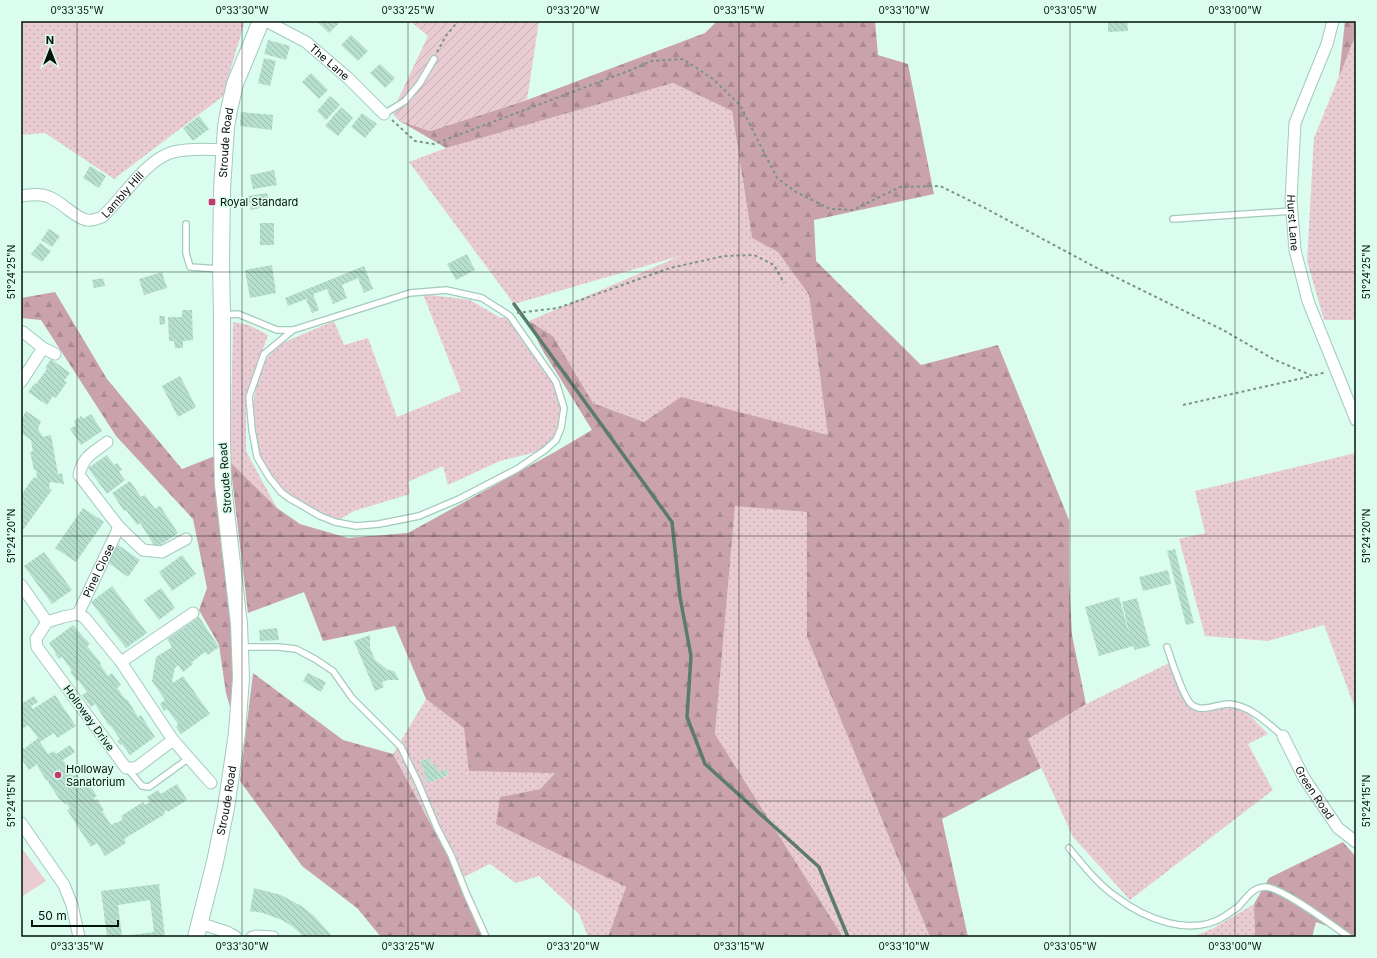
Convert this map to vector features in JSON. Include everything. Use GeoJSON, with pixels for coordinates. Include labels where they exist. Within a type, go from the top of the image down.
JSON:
{"type":"FeatureCollection","features":[{"type":"Feature","properties":{"kind":"street","name":"Stroude Road"},"geometry":{"type":"LineString","coordinates":[[198,930],[225,816],[240,698],[240,647],[224,485],[222,441],[222,315],[220,270],[222,190],[226,150],[226,127],[235,84],[261,21]]}},
{"type":"Feature","properties":{"kind":"street","name":"The Lane"},"geometry":{"type":"LineString","coordinates":[[266,21],[306,42],[348,78],[384,114]]}},
{"type":"Feature","properties":{"kind":"street","name":"Hurst Lane"},"geometry":{"type":"LineString","coordinates":[[1333,21],[1327,44],[1295,124],[1291,200],[1295,250],[1308,301],[1356,420]]}},
{"type":"Feature","properties":{"kind":"street","name":"Lambly Hill"},"geometry":{"type":"LineString","coordinates":[[21,196],[47,196],[56,200],[80,217],[87,220],[94,220],[102,217],[144,171],[162,157],[174,152],[187,150],[226,150]]}},
{"type":"Feature","properties":{"kind":"street"},"geometry":{"type":"LineString","coordinates":[[23,332],[43,348],[55,354]]}},
{"type":"Feature","properties":{"kind":"street"},"geometry":{"type":"LineString","coordinates":[[21,382],[43,348]]}},
{"type":"Feature","properties":{"kind":"street"},"geometry":{"type":"LineString","coordinates":[[107,442],[84,459],[79,475],[119,527],[143,550],[162,552],[186,539]]}},
{"type":"Feature","properties":{"kind":"street","name":"Pinel Close"},"geometry":{"type":"LineString","coordinates":[[78,614],[119,527]]}},
{"type":"Feature","properties":{"kind":"street"},"geometry":{"type":"LineString","coordinates":[[21,585],[48,622],[78,614],[92,625],[121,662],[173,740],[211,783]]}},
{"type":"Feature","properties":{"kind":"street"},"geometry":{"type":"LineString","coordinates":[[121,662],[193,613]]}},
{"type":"Feature","properties":{"kind":"street","name":"Holloway Drive"},"geometry":{"type":"LineString","coordinates":[[48,622],[36,639],[37,647],[126,768]]}},
{"type":"Feature","properties":{"kind":"street","name":"Green Road"},"geometry":{"type":"LineString","coordinates":[[1283,736],[1304,778],[1338,828],[1356,842]]}},
{"type":"Feature","properties":{"kind":"street"},"geometry":{"type":"LineString","coordinates":[[126,768],[136,768],[173,740]]}},
{"type":"Feature","properties":{"kind":"street"},"geometry":{"type":"LineString","coordinates":[[21,823],[64,885],[72,905],[79,937]]}},
{"type":"Feature","properties":{"kind":"street"},"geometry":{"type":"LineString","coordinates":[[198,930],[227,932],[236,937]]}},
{"type":"Feature","properties":{"kind":"street"},"geometry":{"type":"LineString","coordinates":[[252,937],[273,937]]}},
{"type":"Feature","properties":{"kind":"lane"},"geometry":{"type":"LineString","coordinates":[[384,114],[406,101],[420,83],[434,59]]}},
{"type":"Feature","properties":{"kind":"lane"},"geometry":{"type":"LineString","coordinates":[[1173,219],[1292,211]]}},
{"type":"Feature","properties":{"kind":"lane"},"geometry":{"type":"LineString","coordinates":[[186,224],[186,253],[190,267],[220,270]]}},
{"type":"Feature","properties":{"kind":"lane"},"geometry":{"type":"LineString","coordinates":[[222,315],[238,314],[277,330],[293,330],[410,293],[446,290],[482,298],[510,316],[556,382],[564,408],[561,428],[556,440],[545,450],[517,469],[459,499],[419,516],[379,524],[356,526],[335,522],[320,516],[281,492],[269,478],[257,457],[252,430],[249,396],[264,354],[293,330]]}},
{"type":"Feature","properties":{"kind":"lane"},"geometry":{"type":"LineString","coordinates":[[240,647],[296,649],[315,659],[333,671],[352,698],[401,747],[437,828],[452,855],[467,895],[486,937]]}},
{"type":"Feature","properties":{"kind":"lane"},"geometry":{"type":"LineString","coordinates":[[1167,647],[1185,695],[1192,705],[1199,708],[1211,708],[1229,704],[1241,706],[1258,715],[1283,736]]}},
{"type":"Feature","properties":{"kind":"lane"},"geometry":{"type":"LineString","coordinates":[[126,768],[142,786],[149,787],[189,758]]}},
{"type":"Feature","properties":{"kind":"lane"},"geometry":{"type":"LineString","coordinates":[[1069,848],[1094,877],[1115,896],[1133,908],[1156,918],[1182,926],[1204,925],[1215,921],[1237,907],[1257,888],[1265,887],[1276,889],[1305,906],[1349,937]]}},
{"type":"Feature","properties":{"kind":"path"},"geometry":{"type":"LineString","coordinates":[[434,59],[446,36],[458,21]]}},
{"type":"Feature","properties":{"kind":"path"},"geometry":{"type":"LineString","coordinates":[[384,114],[416,141],[434,144],[624,73],[651,61],[683,60],[714,79],[740,105],[777,178],[796,192],[830,209],[853,210],[900,187],[940,186],[1096,267],[1225,331],[1273,359],[1313,376]]}},
{"type":"Feature","properties":{"kind":"path"},"geometry":{"type":"LineString","coordinates":[[516,313],[558,308],[670,268],[724,256],[754,255],[774,265],[784,283]]}},
{"type":"Feature","properties":{"kind":"path"},"geometry":{"type":"LineString","coordinates":[[1183,404],[1335,370]]}},
{"type":"Feature","properties":{"kind":"shaded area"},"geometry":{"type":"Polygon","coordinates":[[[21,21],[245,21],[228,78],[227,88],[222,97],[114,179],[45,133],[21,135],[21,21]]]}},
{"type":"Feature","properties":{"kind":"shaded area"},"geometry":{"type":"Polygon","coordinates":[[[410,21],[539,21],[527,100],[430,131],[398,120],[392,112],[428,36],[410,21]]]}},
{"type":"Feature","properties":{"kind":"shaded area"},"geometry":{"type":"Polygon","coordinates":[[[1356,34],[1356,320],[1324,320],[1307,261],[1314,138],[1356,34]]]}},
{"type":"Feature","properties":{"kind":"shaded area"},"geometry":{"type":"Polygon","coordinates":[[[673,83],[732,111],[752,238],[778,252],[809,295],[828,435],[681,398],[644,422],[593,403],[553,336],[529,321],[680,256],[514,304],[409,162],[446,148],[673,83]]]}},
{"type":"Feature","properties":{"kind":"shaded area"},"geometry":{"type":"Polygon","coordinates":[[[423,294],[470,300],[501,318],[510,316],[556,382],[562,398],[556,440],[545,450],[500,461],[448,485],[443,466],[408,482],[410,494],[354,511],[335,522],[320,516],[282,491],[264,470],[259,456],[251,415],[258,377],[267,358],[277,347],[289,340],[334,321],[344,345],[368,338],[397,417],[461,391],[423,294]]]}},
{"type":"Feature","properties":{"kind":"shaded area"},"geometry":{"type":"Polygon","coordinates":[[[233,322],[249,325],[268,335],[246,397],[246,451],[277,508],[230,462],[233,322]]]}},
{"type":"Feature","properties":{"kind":"shaded area"},"geometry":{"type":"Polygon","coordinates":[[[1356,453],[1356,711],[1324,625],[1268,641],[1205,636],[1179,539],[1205,533],[1195,491],[1356,453]]]}},
{"type":"Feature","properties":{"kind":"shaded area"},"geometry":{"type":"Polygon","coordinates":[[[735,505],[807,512],[807,637],[930,937],[843,937],[715,734],[735,505]]]}},
{"type":"Feature","properties":{"kind":"shaded area"},"geometry":{"type":"Polygon","coordinates":[[[1169,663],[1192,705],[1241,706],[1268,734],[1248,744],[1273,790],[1130,900],[1073,837],[1028,739],[1086,704],[1169,663]]]}},
{"type":"Feature","properties":{"kind":"shaded area"},"geometry":{"type":"Polygon","coordinates":[[[426,699],[464,728],[470,771],[556,772],[540,789],[500,797],[497,824],[626,887],[608,937],[588,937],[579,914],[539,876],[516,883],[490,864],[460,879],[393,754],[426,699]],[[429,758],[420,761],[428,783],[448,775],[445,769],[438,772],[431,765],[429,758]]]}},
{"type":"Feature","properties":{"kind":"shaded area"},"geometry":{"type":"Polygon","coordinates":[[[21,847],[46,881],[21,897],[21,847]]]}},
{"type":"Feature","properties":{"kind":"shaded area"},"geometry":{"type":"Polygon","coordinates":[[[1254,904],[1255,937],[1192,937],[1212,929],[1254,904]]]}},
{"type":"Feature","properties":{"kind":"green space"},"geometry":{"type":"Polygon","coordinates":[[[717,21],[875,21],[878,55],[908,64],[934,194],[814,220],[816,261],[921,365],[998,345],[1069,520],[1069,579],[1072,635],[1086,704],[1028,739],[1041,768],[942,819],[968,937],[930,937],[807,637],[807,512],[735,506],[715,734],[843,937],[608,937],[626,887],[496,824],[500,797],[540,789],[555,773],[469,771],[464,728],[426,699],[395,626],[323,641],[304,592],[248,613],[230,462],[277,508],[300,524],[348,538],[408,533],[592,430],[540,346],[529,321],[553,336],[593,403],[644,422],[681,397],[828,435],[809,295],[778,252],[752,238],[732,111],[673,83],[446,148],[398,120],[430,131],[527,100],[705,33],[717,21]]]}},
{"type":"Feature","properties":{"kind":"green space"},"geometry":{"type":"Polygon","coordinates":[[[1345,21],[1356,21],[1356,34],[1339,77],[1345,21]]]}},
{"type":"Feature","properties":{"kind":"green space"},"geometry":{"type":"Polygon","coordinates":[[[55,292],[107,379],[182,469],[215,456],[216,498],[222,554],[236,649],[233,717],[226,693],[219,645],[199,610],[207,588],[193,519],[116,436],[41,320],[21,318],[21,298],[55,292]]]}},
{"type":"Feature","properties":{"kind":"green space"},"geometry":{"type":"Polygon","coordinates":[[[253,673],[343,740],[393,754],[460,879],[486,937],[381,937],[357,908],[302,866],[240,781],[253,673]]]}},
{"type":"Feature","properties":{"kind":"green space"},"geometry":{"type":"Polygon","coordinates":[[[1343,842],[1356,857],[1356,936],[1316,922],[1312,937],[1255,937],[1254,904],[1269,878],[1343,842]]]}},
{"type":"Feature","properties":{"kind":"building"},"geometry":{"type":"Polygon","coordinates":[[[316,21],[337,21],[339,23],[329,33],[316,21]]]}},
{"type":"Feature","properties":{"kind":"building"},"geometry":{"type":"Polygon","coordinates":[[[1108,21],[1127,21],[1128,31],[1108,32],[1108,21]]]}},
{"type":"Feature","properties":{"kind":"building"},"geometry":{"type":"Polygon","coordinates":[[[351,35],[368,51],[358,61],[341,45],[351,35]]]}},
{"type":"Feature","properties":{"kind":"building"},"geometry":{"type":"Polygon","coordinates":[[[268,40],[290,46],[286,60],[264,54],[268,40]]]}},
{"type":"Feature","properties":{"kind":"building"},"geometry":{"type":"Polygon","coordinates":[[[264,58],[276,61],[270,86],[258,83],[264,58]]]}},
{"type":"Feature","properties":{"kind":"building"},"geometry":{"type":"Polygon","coordinates":[[[380,64],[395,78],[385,88],[370,73],[380,64]]]}},
{"type":"Feature","properties":{"kind":"building"},"geometry":{"type":"Polygon","coordinates":[[[311,73],[328,90],[319,99],[302,82],[311,73]]]}},
{"type":"Feature","properties":{"kind":"building"},"geometry":{"type":"Polygon","coordinates":[[[330,96],[340,105],[326,120],[317,111],[330,96]]]}},
{"type":"Feature","properties":{"kind":"building"},"geometry":{"type":"Polygon","coordinates":[[[341,107],[353,118],[338,136],[325,126],[341,107]]]}},
{"type":"Feature","properties":{"kind":"building"},"geometry":{"type":"Polygon","coordinates":[[[241,112],[273,115],[272,130],[240,126],[241,112]]]}},
{"type":"Feature","properties":{"kind":"building"},"geometry":{"type":"Polygon","coordinates":[[[362,113],[377,124],[365,138],[351,127],[362,113]]]}},
{"type":"Feature","properties":{"kind":"building"},"geometry":{"type":"Polygon","coordinates":[[[199,116],[209,129],[193,141],[183,128],[199,116]]]}},
{"type":"Feature","properties":{"kind":"building"},"geometry":{"type":"Polygon","coordinates":[[[90,166],[106,176],[99,188],[83,178],[90,166]]]}},
{"type":"Feature","properties":{"kind":"building"},"geometry":{"type":"Polygon","coordinates":[[[274,170],[277,185],[253,189],[250,175],[274,170]]]}},
{"type":"Feature","properties":{"kind":"building"},"geometry":{"type":"Polygon","coordinates":[[[267,193],[270,206],[251,210],[248,196],[267,193]]]}},
{"type":"Feature","properties":{"kind":"building"},"geometry":{"type":"Polygon","coordinates":[[[260,223],[274,223],[274,245],[260,245],[260,223]]]}},
{"type":"Feature","properties":{"kind":"building"},"geometry":{"type":"Polygon","coordinates":[[[49,229],[60,236],[52,247],[41,240],[49,229]]]}},
{"type":"Feature","properties":{"kind":"building"},"geometry":{"type":"Polygon","coordinates":[[[40,243],[51,251],[42,262],[31,254],[40,243]]]}},
{"type":"Feature","properties":{"kind":"building"},"geometry":{"type":"Polygon","coordinates":[[[467,254],[475,270],[456,280],[447,264],[467,254]]]}},
{"type":"Feature","properties":{"kind":"building"},"geometry":{"type":"Polygon","coordinates":[[[272,265],[276,293],[250,298],[245,270],[272,265]]]}},
{"type":"Feature","properties":{"kind":"building"},"geometry":{"type":"Polygon","coordinates":[[[364,266],[373,289],[364,293],[358,278],[342,285],[347,298],[333,304],[327,289],[313,294],[319,310],[312,313],[306,299],[288,306],[285,298],[364,266]]]}},
{"type":"Feature","properties":{"kind":"building"},"geometry":{"type":"Polygon","coordinates":[[[162,272],[167,288],[144,295],[139,279],[162,272]]]}},
{"type":"Feature","properties":{"kind":"building"},"geometry":{"type":"Polygon","coordinates":[[[103,278],[105,286],[94,288],[92,280],[103,278]]]}},
{"type":"Feature","properties":{"kind":"building"},"geometry":{"type":"Polygon","coordinates":[[[182,310],[192,310],[193,340],[183,341],[183,348],[175,348],[174,341],[169,341],[168,317],[182,317],[182,310]]]}},
{"type":"Feature","properties":{"kind":"building"},"geometry":{"type":"Polygon","coordinates":[[[159,316],[165,316],[165,324],[160,325],[159,316]]]}},
{"type":"Feature","properties":{"kind":"building"},"geometry":{"type":"Polygon","coordinates":[[[51,359],[70,373],[64,381],[67,382],[56,398],[53,396],[47,405],[28,392],[47,369],[45,368],[51,359]]]}},
{"type":"Feature","properties":{"kind":"building"},"geometry":{"type":"Polygon","coordinates":[[[180,376],[196,407],[178,417],[162,386],[180,376]]]}},
{"type":"Feature","properties":{"kind":"building"},"geometry":{"type":"Polygon","coordinates":[[[26,411],[41,421],[38,429],[43,437],[51,435],[58,474],[62,473],[64,484],[50,482],[49,488],[52,490],[21,533],[21,495],[34,477],[37,479],[36,470],[34,470],[30,452],[33,451],[31,440],[21,433],[21,420],[26,411]]]}},
{"type":"Feature","properties":{"kind":"building"},"geometry":{"type":"Polygon","coordinates":[[[91,414],[102,431],[81,445],[70,429],[76,425],[74,421],[81,416],[83,419],[91,414]]]}},
{"type":"Feature","properties":{"kind":"building"},"geometry":{"type":"Polygon","coordinates":[[[107,455],[114,465],[117,463],[122,470],[119,472],[125,480],[107,494],[88,468],[107,455]]]}},
{"type":"Feature","properties":{"kind":"building"},"geometry":{"type":"Polygon","coordinates":[[[130,481],[141,497],[145,495],[155,509],[160,506],[178,533],[156,548],[140,523],[137,525],[126,510],[124,511],[112,493],[130,481]]]}},
{"type":"Feature","properties":{"kind":"building"},"geometry":{"type":"Polygon","coordinates":[[[83,508],[104,522],[76,562],[55,548],[83,508]]]}},
{"type":"Feature","properties":{"kind":"building"},"geometry":{"type":"Polygon","coordinates":[[[118,545],[140,560],[128,577],[107,562],[118,545]]]}},
{"type":"Feature","properties":{"kind":"building"},"geometry":{"type":"Polygon","coordinates":[[[1175,549],[1194,623],[1186,625],[1167,551],[1175,549]]]}},
{"type":"Feature","properties":{"kind":"building"},"geometry":{"type":"Polygon","coordinates":[[[44,552],[72,590],[52,604],[24,566],[44,552]]]}},
{"type":"Feature","properties":{"kind":"building"},"geometry":{"type":"Polygon","coordinates":[[[182,555],[196,574],[172,591],[159,572],[182,555]]]}},
{"type":"Feature","properties":{"kind":"building"},"geometry":{"type":"Polygon","coordinates":[[[1168,570],[1171,584],[1143,591],[1139,577],[1168,570]]]}},
{"type":"Feature","properties":{"kind":"building"},"geometry":{"type":"Polygon","coordinates":[[[112,586],[147,633],[126,648],[91,602],[112,586]]]}},
{"type":"Feature","properties":{"kind":"building"},"geometry":{"type":"Polygon","coordinates":[[[161,588],[175,608],[159,620],[144,600],[161,588]]]}},
{"type":"Feature","properties":{"kind":"building"},"geometry":{"type":"Polygon","coordinates":[[[1119,597],[1130,637],[1122,602],[1137,598],[1150,646],[1135,650],[1133,646],[1099,656],[1085,607],[1119,597]]]}},
{"type":"Feature","properties":{"kind":"building"},"geometry":{"type":"Polygon","coordinates":[[[199,617],[219,647],[208,655],[205,652],[192,662],[193,664],[183,672],[178,665],[175,668],[172,681],[173,683],[183,676],[210,714],[181,734],[176,727],[178,724],[167,709],[164,711],[160,704],[165,700],[152,681],[156,657],[172,647],[167,639],[199,617]]]}},
{"type":"Feature","properties":{"kind":"building"},"geometry":{"type":"Polygon","coordinates":[[[73,625],[90,644],[87,646],[101,663],[100,664],[108,676],[112,673],[121,685],[117,688],[126,700],[127,699],[138,717],[141,715],[155,737],[130,755],[122,744],[121,745],[117,741],[120,739],[110,725],[109,726],[95,704],[91,707],[82,695],[87,692],[70,672],[72,671],[62,657],[59,659],[55,654],[56,653],[49,643],[73,625]]]}},
{"type":"Feature","properties":{"kind":"building"},"geometry":{"type":"Polygon","coordinates":[[[277,628],[279,640],[260,641],[259,630],[277,628]]]}},
{"type":"Feature","properties":{"kind":"building"},"geometry":{"type":"Polygon","coordinates":[[[370,635],[370,648],[375,660],[388,670],[394,671],[399,680],[388,680],[382,682],[384,687],[375,691],[354,641],[370,635]]]}},
{"type":"Feature","properties":{"kind":"building"},"geometry":{"type":"Polygon","coordinates":[[[308,673],[326,682],[321,692],[303,681],[308,673]]]}},
{"type":"Feature","properties":{"kind":"building","name":"Holloway Sanatorium"},"geometry":{"type":"Polygon","coordinates":[[[55,695],[76,726],[57,738],[54,733],[40,742],[48,754],[54,751],[56,754],[70,745],[75,752],[63,760],[73,776],[77,774],[83,784],[87,781],[97,796],[94,798],[95,800],[97,799],[104,810],[102,811],[111,825],[123,819],[121,816],[143,802],[145,805],[150,802],[147,797],[158,790],[161,794],[177,784],[187,800],[168,812],[167,810],[164,812],[165,814],[124,839],[126,843],[105,856],[97,843],[91,847],[67,810],[70,808],[66,803],[65,804],[60,800],[48,782],[49,781],[47,781],[37,766],[39,763],[29,770],[21,758],[21,744],[24,749],[38,738],[28,725],[21,730],[21,704],[34,696],[38,702],[31,706],[33,709],[55,695]]]}},
{"type":"Feature","properties":{"kind":"building"},"geometry":{"type":"Polygon","coordinates":[[[429,758],[431,765],[435,764],[438,772],[446,769],[448,775],[428,783],[420,761],[429,758]]]}},
{"type":"Feature","properties":{"kind":"building"},"geometry":{"type":"Polygon","coordinates":[[[159,884],[165,937],[107,937],[101,891],[159,884]],[[150,900],[118,905],[122,936],[154,932],[150,900]]]}},
{"type":"Feature","properties":{"kind":"building"},"geometry":{"type":"Polygon","coordinates":[[[254,888],[281,895],[303,907],[314,916],[332,936],[304,937],[292,926],[282,920],[263,913],[250,911],[254,888]]]}},
{"type":"Feature","properties":{"kind":"waterway"},"geometry":{"type":"LineString","coordinates":[[514,304],[672,522],[680,597],[691,656],[687,717],[705,764],[819,867],[848,937]]}},
{"type":"Feature","properties":{"kind":"place","name":"Royal Standard"},"geometry":{"type":"Point","coordinates":[212,202]}},
{"type":"Feature","properties":{"kind":"place","name":"Holloway Sanatorium"},"geometry":{"type":"Point","coordinates":[58,775]}}]}
